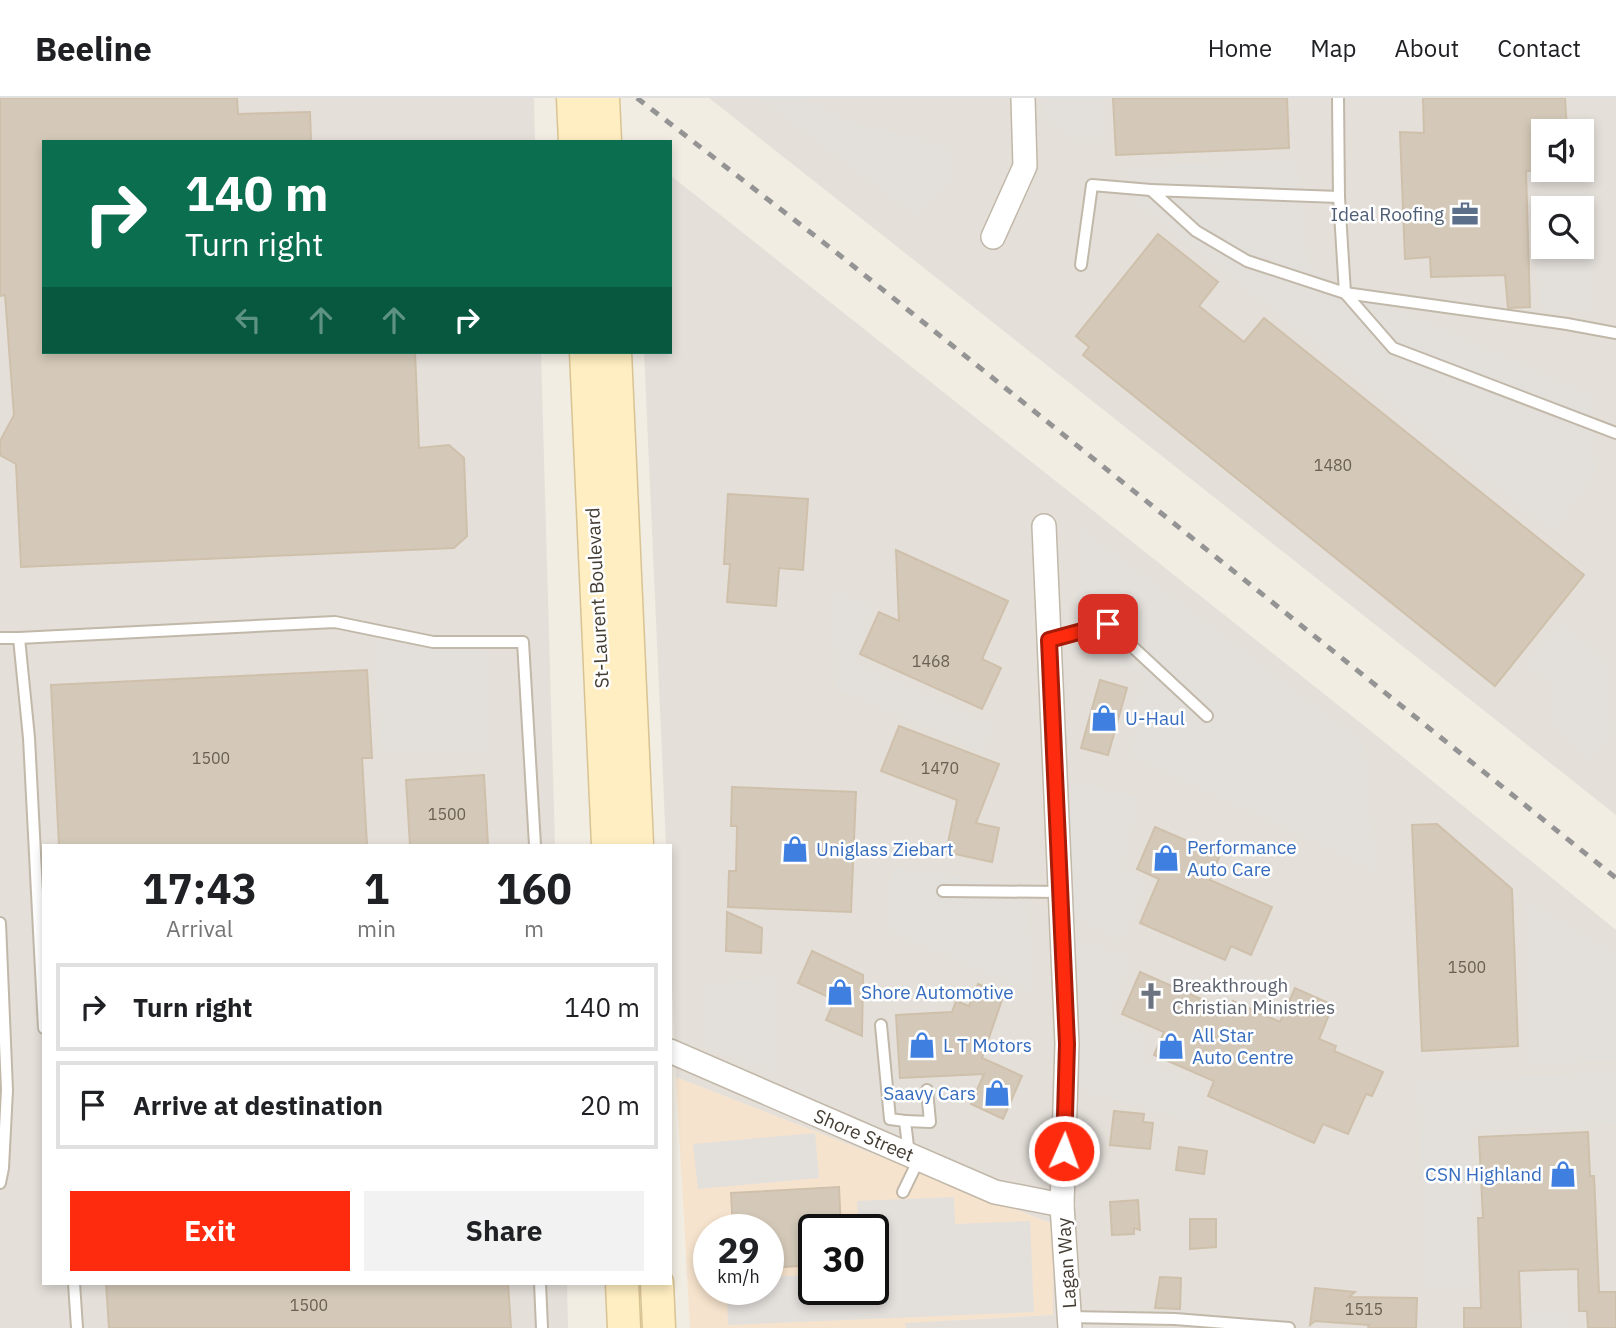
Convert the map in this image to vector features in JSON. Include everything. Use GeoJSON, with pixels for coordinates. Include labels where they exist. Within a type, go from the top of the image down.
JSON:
{"type":"FeatureCollection","features":[{"type":"Feature","properties":{"kind":"main road"},"geometry":{"type":"LineString","coordinates":[[573,98],[575,140]]}},
{"type":"Feature","properties":{"kind":"main road"},"geometry":{"type":"LineString","coordinates":[[603,98],[605,140]]}},
{"type":"Feature","properties":{"kind":"main road","name":"St-Laurent Boulevard"},"geometry":{"type":"LineString","coordinates":[[586,354],[608,844]]}},
{"type":"Feature","properties":{"kind":"main road","name":"St-Laurent Boulevard"},"geometry":{"type":"LineString","coordinates":[[615,354],[637,844]]}},
{"type":"Feature","properties":{"kind":"main road"},"geometry":{"type":"LineString","coordinates":[[622,1285],[624,1328]]}},
{"type":"Feature","properties":{"kind":"main road"},"geometry":{"type":"LineString","coordinates":[[657,1285],[659,1328]]}},
{"type":"Feature","properties":{"kind":"street"},"geometry":{"type":"LineString","coordinates":[[993,237],[1025,166],[1023,98]]}},
{"type":"Feature","properties":{"kind":"street","name":"Lagan Way"},"geometry":{"type":"LineString","coordinates":[[1045,526],[1067,1044],[1062,1205],[1070,1322]]}},
{"type":"Feature","properties":{"kind":"street","name":"Shore Street"},"geometry":{"type":"LineString","coordinates":[[672,1052],[995,1192],[1062,1205]]}},
{"type":"Feature","properties":{"kind":"lane"},"geometry":{"type":"LineString","coordinates":[[1338,98],[1339,197],[1345,293],[1393,348],[1616,433]]}},
{"type":"Feature","properties":{"kind":"lane"},"geometry":{"type":"LineString","coordinates":[[1081,265],[1092,185],[1151,190],[1339,197]]}},
{"type":"Feature","properties":{"kind":"lane"},"geometry":{"type":"LineString","coordinates":[[1151,190],[1196,231],[1247,261],[1345,293],[1616,333]]}},
{"type":"Feature","properties":{"kind":"lane"},"geometry":{"type":"LineString","coordinates":[[0,638],[335,622],[433,642],[523,642],[535,844]]}},
{"type":"Feature","properties":{"kind":"lane"},"geometry":{"type":"LineString","coordinates":[[1049,640],[1108,624],[1208,716]]}},
{"type":"Feature","properties":{"kind":"lane"},"geometry":{"type":"LineString","coordinates":[[19,638],[29,738],[42,989]]}},
{"type":"Feature","properties":{"kind":"lane"},"geometry":{"type":"LineString","coordinates":[[943,891],[1060,892]]}},
{"type":"Feature","properties":{"kind":"lane"},"geometry":{"type":"LineString","coordinates":[[0,922],[7,1090],[0,1183]]}},
{"type":"Feature","properties":{"kind":"lane"},"geometry":{"type":"LineString","coordinates":[[881,1025],[890,1119],[930,1122],[927,1090]]}},
{"type":"Feature","properties":{"kind":"lane"},"geometry":{"type":"LineString","coordinates":[[903,1192],[914,1157],[905,1121]]}},
{"type":"Feature","properties":{"kind":"lane"},"geometry":{"type":"LineString","coordinates":[[74,1285],[78,1328]]}},
{"type":"Feature","properties":{"kind":"lane"},"geometry":{"type":"LineString","coordinates":[[540,1285],[542,1328]]}},
{"type":"Feature","properties":{"kind":"lane"},"geometry":{"type":"LineString","coordinates":[[1070,1322],[1175,1319],[1289,1328]]}},
{"type":"Feature","properties":{"kind":"shaded area"},"geometry":{"type":"Polygon","coordinates":[[[0,98],[534,98],[535,140],[42,140],[42,354],[541,354],[555,844],[42,844],[42,1285],[567,1285],[568,1328],[0,1328],[0,98]]]}},
{"type":"Feature","properties":{"kind":"shaded area"},"geometry":{"type":"Polygon","coordinates":[[[709,98],[1616,98],[1616,815],[709,98]]]}},
{"type":"Feature","properties":{"kind":"shaded area"},"geometry":{"type":"Polygon","coordinates":[[[759,98],[799,98],[857,123],[950,148],[953,177],[915,215],[759,98]]]}},
{"type":"Feature","properties":{"kind":"shaded area"},"geometry":{"type":"Polygon","coordinates":[[[1044,98],[1104,98],[1106,141],[1078,141],[1045,119],[1044,98]]]}},
{"type":"Feature","properties":{"kind":"shaded area"},"geometry":{"type":"Polygon","coordinates":[[[1297,160],[1309,270],[1590,394],[1596,472],[1553,533],[1136,202],[1123,167],[1297,160]]]}},
{"type":"Feature","properties":{"kind":"shaded area"},"geometry":{"type":"Polygon","coordinates":[[[672,177],[1377,736],[1616,930],[1616,1328],[906,1328],[905,1323],[1053,1315],[1053,1224],[676,1077],[672,986],[672,844],[666,844],[644,354],[672,354],[672,177]]]}},
{"type":"Feature","properties":{"kind":"shaded area"},"geometry":{"type":"Polygon","coordinates":[[[1590,192],[1590,196],[1535,196],[1590,192]]]}},
{"type":"Feature","properties":{"kind":"shaded area"},"geometry":{"type":"Polygon","coordinates":[[[1538,259],[1593,259],[1595,309],[1541,311],[1538,259]]]}},
{"type":"Feature","properties":{"kind":"shaded area"},"geometry":{"type":"Polygon","coordinates":[[[1081,528],[1363,741],[1376,871],[1131,756],[1142,673],[1073,651],[1081,528]]]}},
{"type":"Feature","properties":{"kind":"shaded area"},"geometry":{"type":"Polygon","coordinates":[[[834,589],[873,607],[853,661],[994,725],[984,753],[836,688],[834,589]]]}},
{"type":"Feature","properties":{"kind":"shaded area"},"geometry":{"type":"Polygon","coordinates":[[[1560,622],[1605,660],[1612,731],[1589,762],[1552,723],[1552,685],[1525,664],[1560,622]]]}},
{"type":"Feature","properties":{"kind":"shaded area"},"geometry":{"type":"Polygon","coordinates":[[[484,635],[490,749],[381,754],[376,640],[484,635]]]}},
{"type":"Feature","properties":{"kind":"shaded area"},"geometry":{"type":"Polygon","coordinates":[[[1068,781],[1138,798],[1122,869],[1148,882],[1122,942],[1074,917],[1068,781]]]}},
{"type":"Feature","properties":{"kind":"shaded area"},"geometry":{"type":"Polygon","coordinates":[[[893,867],[1026,887],[1032,993],[885,929],[893,867]]]}},
{"type":"Feature","properties":{"kind":"shaded area"},"geometry":{"type":"Polygon","coordinates":[[[1526,900],[1613,952],[1616,1059],[1528,1063],[1526,900]]]}},
{"type":"Feature","properties":{"kind":"shaded area"},"geometry":{"type":"Polygon","coordinates":[[[1071,937],[1131,957],[1110,1017],[1146,1034],[1140,1060],[1204,1085],[1198,1123],[1078,1089],[1071,937]]]}},
{"type":"Feature","properties":{"kind":"shaded area"},"geometry":{"type":"Polygon","coordinates":[[[779,978],[777,1072],[701,1045],[705,983],[779,978]]]}},
{"type":"Feature","properties":{"kind":"shaded area"},"geometry":{"type":"Polygon","coordinates":[[[1616,1074],[1616,1124],[1469,1129],[1474,1285],[1425,1287],[1418,1080],[1616,1074]]]}},
{"type":"Feature","properties":{"kind":"shaded area"},"geometry":{"type":"Polygon","coordinates":[[[676,1077],[1053,1224],[1053,1315],[906,1323],[906,1328],[690,1328],[676,1077]]]}},
{"type":"Feature","properties":{"kind":"shaded area"},"geometry":{"type":"Polygon","coordinates":[[[815,1133],[819,1178],[698,1189],[693,1144],[815,1133]]]}},
{"type":"Feature","properties":{"kind":"shaded area"},"geometry":{"type":"Polygon","coordinates":[[[954,1197],[955,1224],[1030,1221],[1034,1312],[728,1325],[727,1305],[784,1305],[784,1276],[798,1276],[798,1305],[889,1305],[889,1214],[858,1214],[857,1201],[954,1197]]]}},
{"type":"Feature","properties":{"kind":"shaded area"},"geometry":{"type":"Polygon","coordinates":[[[1567,1310],[1569,1328],[1531,1328],[1529,1314],[1567,1310]]]}},
{"type":"Feature","properties":{"kind":"building"},"geometry":{"type":"Polygon","coordinates":[[[0,98],[237,98],[238,114],[310,112],[311,140],[42,140],[42,354],[415,354],[419,448],[449,445],[464,458],[467,536],[454,548],[21,567],[16,464],[0,455],[0,441],[14,415],[5,295],[0,296],[0,98]]]}},
{"type":"Feature","properties":{"kind":"building"},"geometry":{"type":"Polygon","coordinates":[[[1113,98],[1287,98],[1289,148],[1116,155],[1113,98]]]}},
{"type":"Feature","properties":{"kind":"building","name":"Ideal Roofing"},"geometry":{"type":"Polygon","coordinates":[[[1423,98],[1565,98],[1566,119],[1531,119],[1531,171],[1526,171],[1530,307],[1508,308],[1505,275],[1431,277],[1430,257],[1405,259],[1400,132],[1424,133],[1423,98]]]}},
{"type":"Feature","properties":{"kind":"building"},"geometry":{"type":"Polygon","coordinates":[[[1158,234],[1218,282],[1199,306],[1244,342],[1264,318],[1584,575],[1495,686],[1083,355],[1089,347],[1076,336],[1158,234]]]}},
{"type":"Feature","properties":{"kind":"building"},"geometry":{"type":"Polygon","coordinates":[[[728,494],[808,499],[803,570],[779,568],[776,606],[727,602],[730,564],[724,564],[728,494]]]}},
{"type":"Feature","properties":{"kind":"building"},"geometry":{"type":"Polygon","coordinates":[[[896,550],[1008,601],[982,659],[1001,668],[982,709],[860,654],[879,612],[899,621],[896,550]]]}},
{"type":"Feature","properties":{"kind":"building"},"geometry":{"type":"Polygon","coordinates":[[[367,670],[372,758],[362,758],[367,844],[59,844],[51,685],[367,670]]]}},
{"type":"Feature","properties":{"kind":"building","name":"U-Haul"},"geometry":{"type":"Polygon","coordinates":[[[1100,680],[1127,688],[1108,755],[1081,748],[1100,680]]]}},
{"type":"Feature","properties":{"kind":"building"},"geometry":{"type":"Polygon","coordinates":[[[899,726],[999,764],[976,823],[999,828],[992,862],[946,852],[957,800],[881,771],[899,726]]]}},
{"type":"Feature","properties":{"kind":"building"},"geometry":{"type":"Polygon","coordinates":[[[484,775],[488,844],[410,844],[406,780],[484,775]]]}},
{"type":"Feature","properties":{"kind":"building","name":"Uniglass Ziebart"},"geometry":{"type":"Polygon","coordinates":[[[732,787],[856,792],[851,912],[728,907],[729,871],[736,871],[737,826],[731,826],[732,787]]]}},
{"type":"Feature","properties":{"kind":"building"},"geometry":{"type":"Polygon","coordinates":[[[1437,824],[1512,889],[1518,1046],[1422,1051],[1412,825],[1437,824]]]}},
{"type":"Feature","properties":{"kind":"building"},"geometry":{"type":"Polygon","coordinates":[[[1155,827],[1220,855],[1210,880],[1272,907],[1251,955],[1231,946],[1225,960],[1140,923],[1159,879],[1137,869],[1155,827]]]}},
{"type":"Feature","properties":{"kind":"building"},"geometry":{"type":"Polygon","coordinates":[[[727,912],[762,928],[761,953],[726,951],[727,912]]]}},
{"type":"Feature","properties":{"kind":"building","name":"Shore Automotive"},"geometry":{"type":"Polygon","coordinates":[[[812,951],[863,975],[862,1036],[826,1020],[835,1000],[798,983],[812,951]]]}},
{"type":"Feature","properties":{"kind":"building"},"geometry":{"type":"Polygon","coordinates":[[[1140,972],[1228,1011],[1233,1001],[1280,1022],[1295,988],[1333,1005],[1319,1039],[1336,1046],[1334,1051],[1383,1072],[1372,1096],[1366,1094],[1348,1134],[1323,1124],[1314,1143],[1208,1096],[1214,1081],[1154,1055],[1164,1032],[1122,1014],[1140,972]]]}},
{"type":"Feature","properties":{"kind":"building"},"geometry":{"type":"Polygon","coordinates":[[[978,984],[1004,994],[982,1058],[1022,1076],[1003,1119],[971,1104],[984,1074],[900,1078],[896,1015],[952,1012],[956,1001],[969,1006],[978,984]]]}},
{"type":"Feature","properties":{"kind":"building"},"geometry":{"type":"Polygon","coordinates":[[[1114,1111],[1144,1114],[1143,1122],[1153,1123],[1150,1149],[1110,1145],[1114,1111]]]}},
{"type":"Feature","properties":{"kind":"building"},"geometry":{"type":"Polygon","coordinates":[[[1588,1132],[1590,1176],[1594,1176],[1599,1292],[1616,1292],[1616,1328],[1588,1328],[1587,1311],[1579,1311],[1578,1269],[1519,1271],[1521,1328],[1464,1328],[1464,1308],[1481,1308],[1478,1218],[1483,1218],[1479,1137],[1588,1132]]]}},
{"type":"Feature","properties":{"kind":"building"},"geometry":{"type":"Polygon","coordinates":[[[1179,1147],[1207,1151],[1204,1174],[1176,1170],[1179,1147]]]}},
{"type":"Feature","properties":{"kind":"building"},"geometry":{"type":"Polygon","coordinates":[[[839,1187],[840,1214],[798,1214],[798,1266],[784,1267],[784,1214],[732,1214],[731,1193],[839,1187]]]}},
{"type":"Feature","properties":{"kind":"building"},"geometry":{"type":"Polygon","coordinates":[[[1138,1200],[1140,1230],[1134,1228],[1134,1234],[1112,1235],[1110,1202],[1138,1200]]]}},
{"type":"Feature","properties":{"kind":"building"},"geometry":{"type":"Polygon","coordinates":[[[1190,1219],[1216,1219],[1216,1247],[1190,1249],[1190,1219]]]}},
{"type":"Feature","properties":{"kind":"building"},"geometry":{"type":"Polygon","coordinates":[[[1160,1277],[1181,1278],[1180,1309],[1155,1308],[1160,1277]]]}},
{"type":"Feature","properties":{"kind":"building"},"geometry":{"type":"Polygon","coordinates":[[[106,1285],[508,1285],[511,1328],[109,1328],[106,1285]]]}},
{"type":"Feature","properties":{"kind":"building"},"geometry":{"type":"Polygon","coordinates":[[[1315,1288],[1355,1292],[1349,1297],[1417,1298],[1416,1328],[1368,1328],[1369,1325],[1315,1321],[1310,1325],[1315,1288]]]}},
{"type":"Feature","properties":{"kind":"railway"},"geometry":{"type":"LineString","coordinates":[[637,98],[837,253],[1616,878]]}},
{"type":"Feature","properties":{"kind":"place","name":"Ideal Roofing"},"geometry":{"type":"Point","coordinates":[1465,214]}},
{"type":"Feature","properties":{"kind":"place","name":"U-Haul"},"geometry":{"type":"Point","coordinates":[1104,718]}},
{"type":"Feature","properties":{"kind":"place","name":"Uniglass Ziebart"},"geometry":{"type":"Point","coordinates":[795,849]}},
{"type":"Feature","properties":{"kind":"place","name":"Performance Auto Care"},"geometry":{"type":"Point","coordinates":[1166,858]}},
{"type":"Feature","properties":{"kind":"place","name":"Shore Automotive"},"geometry":{"type":"Point","coordinates":[840,992]}},
{"type":"Feature","properties":{"kind":"place","name":"Breakthrough Christian Ministries"},"geometry":{"type":"Point","coordinates":[1151,996]}},
{"type":"Feature","properties":{"kind":"place","name":"L T Motors"},"geometry":{"type":"Point","coordinates":[922,1045]}},
{"type":"Feature","properties":{"kind":"place","name":"All Star Auto Centre"},"geometry":{"type":"Point","coordinates":[1171,1046]}},
{"type":"Feature","properties":{"kind":"place","name":"Saavy Cars"},"geometry":{"type":"Point","coordinates":[997,1093]}},
{"type":"Feature","properties":{"kind":"place","name":"CSN Highland"},"geometry":{"type":"Point","coordinates":[1563,1174]}},
{"type":"Feature","properties":{"kind":"route"},"geometry":{"type":"LineString","coordinates":[[1064,1151],[1067,1044],[1049,640],[1108,624]]}}]}
